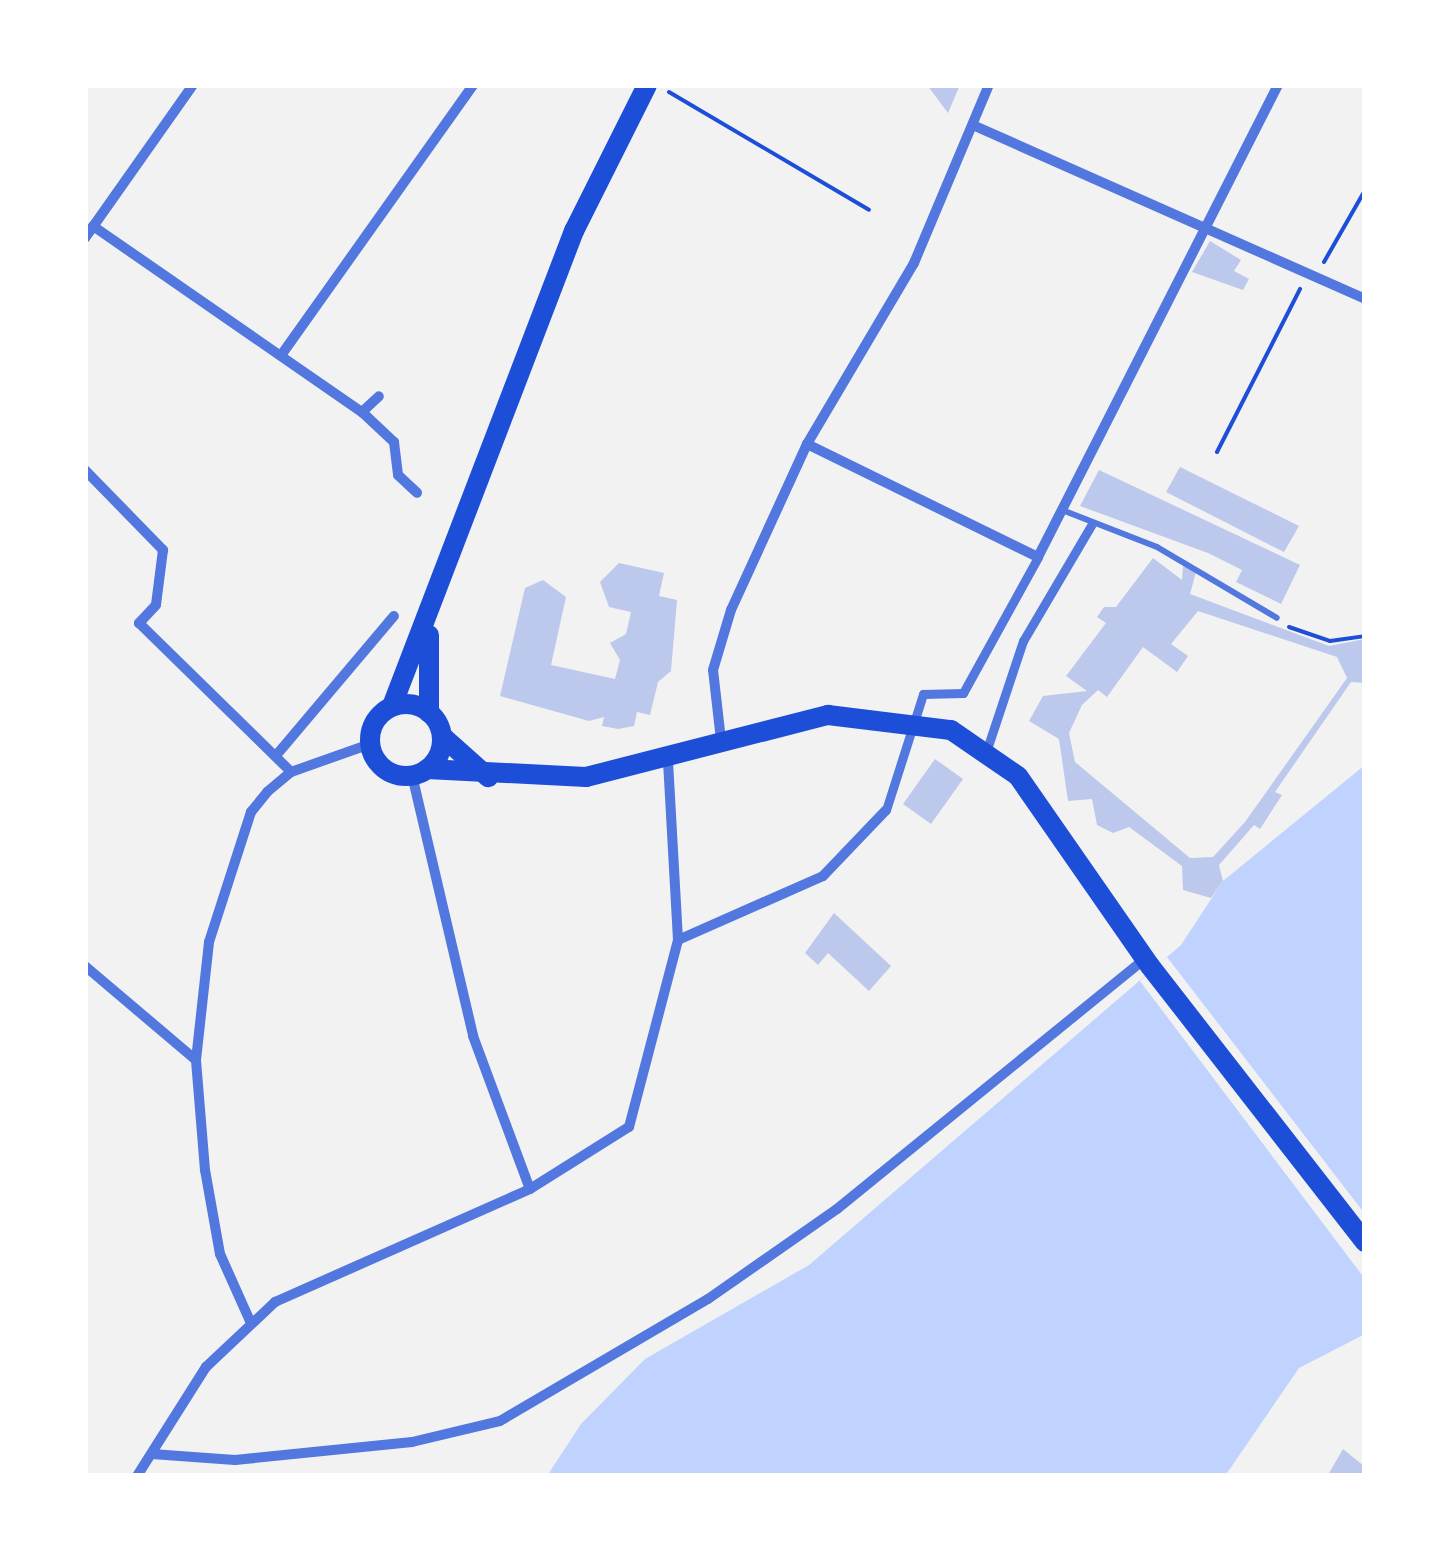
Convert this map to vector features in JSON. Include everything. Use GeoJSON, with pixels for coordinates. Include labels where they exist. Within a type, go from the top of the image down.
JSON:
{"type":"FeatureCollection","features":[{"type":"Feature","properties":{"kind":"main road"},"geometry":{"type":"LineString","coordinates":[[642,88],[574,231],[429,628],[392,706],[374,721],[370,744],[390,772],[569,778],[668,762],[721,740],[828,716],[916,720],[987,749],[1018,776],[1148,962],[1365,1242]]}},
{"type":"Feature","properties":{"kind":"main road"},"geometry":{"type":"LineString","coordinates":[[429,628],[429,712],[442,736],[488,777]]}},
{"type":"Feature","properties":{"kind":"main road"},"geometry":{"type":"LineString","coordinates":[[392,706],[429,712]]}},
{"type":"Feature","properties":{"kind":"main road"},"geometry":{"type":"LineString","coordinates":[[420,772],[442,736]]}},
{"type":"Feature","properties":{"kind":"street"},"geometry":{"type":"LineString","coordinates":[[85,238],[192,85]]}},
{"type":"Feature","properties":{"kind":"street"},"geometry":{"type":"LineString","coordinates":[[282,354],[473,85]]}},
{"type":"Feature","properties":{"kind":"street"},"geometry":{"type":"LineString","coordinates":[[721,740],[713,670],[807,444],[914,262],[976,126],[989,85]]}},
{"type":"Feature","properties":{"kind":"street"},"geometry":{"type":"LineString","coordinates":[[678,940],[823,876],[886,810],[922,694],[963,693],[1038,557],[1278,85]]}},
{"type":"Feature","properties":{"kind":"street"},"geometry":{"type":"LineString","coordinates":[[976,126],[1313,273],[1365,300]]}},
{"type":"Feature","properties":{"kind":"street"},"geometry":{"type":"LineString","coordinates":[[92,226],[362,412],[394,442],[398,475],[417,493]]}},
{"type":"Feature","properties":{"kind":"street"},"geometry":{"type":"LineString","coordinates":[[362,412],[379,396]]}},
{"type":"Feature","properties":{"kind":"street"},"geometry":{"type":"LineString","coordinates":[[807,444],[1038,557]]}},
{"type":"Feature","properties":{"kind":"street"},"geometry":{"type":"LineString","coordinates":[[85,470],[163,550],[156,604],[139,623],[279,752],[291,772]]}},
{"type":"Feature","properties":{"kind":"street"},"geometry":{"type":"LineString","coordinates":[[987,749],[1023,641],[1092,524]]}},
{"type":"Feature","properties":{"kind":"street"},"geometry":{"type":"LineString","coordinates":[[279,752],[394,616]]}},
{"type":"Feature","properties":{"kind":"street"},"geometry":{"type":"LineString","coordinates":[[250,1321],[220,1254],[196,1060],[208,942],[251,812],[291,772],[370,744]]}},
{"type":"Feature","properties":{"kind":"street"},"geometry":{"type":"LineString","coordinates":[[136,1476],[206,1366],[250,1321],[323,1277],[530,1189],[629,1126],[678,940],[668,762]]}},
{"type":"Feature","properties":{"kind":"street"},"geometry":{"type":"LineString","coordinates":[[420,772],[473,1036],[530,1189]]}},
{"type":"Feature","properties":{"kind":"street"},"geometry":{"type":"LineString","coordinates":[[152,1454],[235,1460],[412,1442],[500,1420],[761,1262],[897,1164],[1148,962]]}},
{"type":"Feature","properties":{"kind":"street"},"geometry":{"type":"LineString","coordinates":[[85,966],[196,1060]]}},
{"type":"Feature","properties":{"kind":"lane"},"geometry":{"type":"LineString","coordinates":[[1061,510],[1157,547],[1277,618]]}},
{"type":"Feature","properties":{"kind":"path"},"geometry":{"type":"LineString","coordinates":[[642,88],[869,210]]}},
{"type":"Feature","properties":{"kind":"path"},"geometry":{"type":"LineString","coordinates":[[1217,452],[1313,273],[1365,190]]}},
{"type":"Feature","properties":{"kind":"path"},"geometry":{"type":"LineString","coordinates":[[1277,618],[1330,641],[1365,636]]}},
{"type":"Feature","properties":{"kind":"water"},"geometry":{"type":"Polygon","coordinates":[[[1365,765],[1365,1334],[1299,1368],[1225,1476],[547,1476],[581,1424],[645,1359],[809,1265],[1181,945],[1223,881],[1365,765]]]}},
{"type":"Feature","properties":{"kind":"pier"},"geometry":{"type":"Polygon","coordinates":[[[1167,957],[1365,1214],[1365,1279],[1140,981],[1167,957]]]}},
{"type":"Feature","properties":{"kind":"building"},"geometry":{"type":"Polygon","coordinates":[[[927,85],[960,85],[948,113],[927,85]]]}},
{"type":"Feature","properties":{"kind":"building"},"geometry":{"type":"Polygon","coordinates":[[[1210,241],[1241,260],[1234,271],[1249,279],[1243,290],[1192,272],[1210,241]]]}},
{"type":"Feature","properties":{"kind":"building"},"geometry":{"type":"Polygon","coordinates":[[[1180,467],[1299,526],[1284,552],[1166,492],[1180,467]]]}},
{"type":"Feature","properties":{"kind":"building"},"geometry":{"type":"Polygon","coordinates":[[[1099,470],[1300,565],[1281,604],[1236,582],[1242,570],[1208,553],[1080,506],[1099,470]]]}},
{"type":"Feature","properties":{"kind":"building"},"geometry":{"type":"Polygon","coordinates":[[[1153,558],[1182,580],[1183,566],[1196,572],[1190,594],[1329,646],[1365,639],[1365,683],[1351,682],[1275,792],[1282,795],[1260,829],[1254,825],[1219,865],[1223,881],[1211,898],[1183,890],[1182,866],[1129,827],[1113,833],[1097,825],[1092,799],[1068,801],[1059,739],[1029,721],[1043,696],[1087,691],[1066,676],[1106,623],[1097,617],[1104,607],[1116,607],[1153,558]],[[1198,611],[1171,644],[1188,656],[1177,672],[1143,647],[1107,697],[1098,690],[1082,705],[1069,733],[1075,762],[1190,858],[1213,857],[1245,822],[1347,678],[1337,657],[1198,611]]]}},
{"type":"Feature","properties":{"kind":"building"},"geometry":{"type":"Polygon","coordinates":[[[619,563],[664,573],[659,596],[677,600],[671,671],[658,682],[650,715],[637,712],[634,726],[618,729],[602,726],[604,717],[589,721],[500,696],[525,588],[543,580],[566,597],[551,665],[615,679],[620,660],[610,643],[626,634],[631,612],[609,607],[600,582],[619,563]]]}},
{"type":"Feature","properties":{"kind":"building"},"geometry":{"type":"Polygon","coordinates":[[[935,759],[963,779],[931,824],[903,804],[935,759]]]}},
{"type":"Feature","properties":{"kind":"building"},"geometry":{"type":"Polygon","coordinates":[[[834,913],[891,966],[869,991],[828,953],[818,965],[805,953],[834,913]]]}},
{"type":"Feature","properties":{"kind":"building"},"geometry":{"type":"Polygon","coordinates":[[[1343,1449],[1365,1467],[1363,1476],[1329,1473],[1343,1449]]]}}]}
